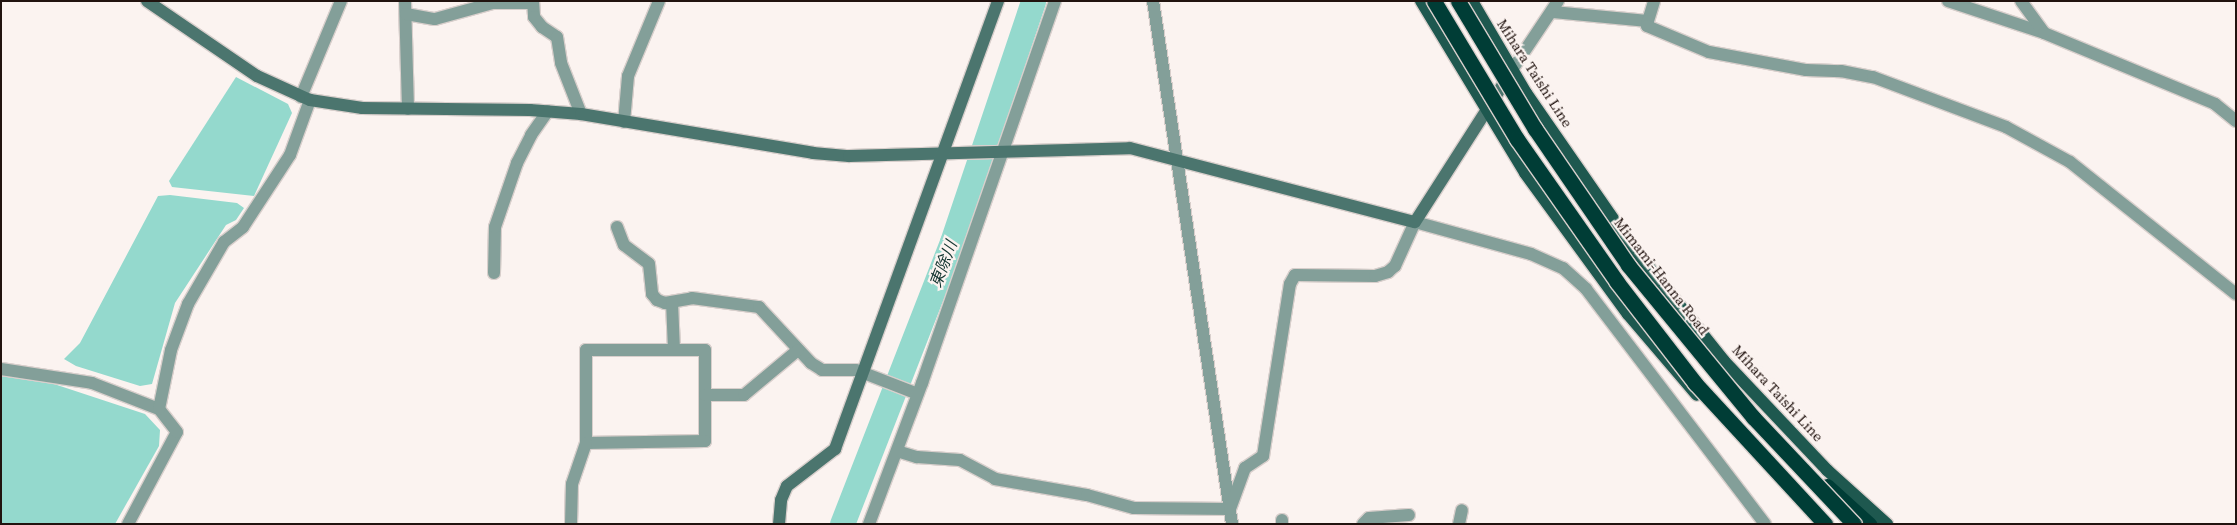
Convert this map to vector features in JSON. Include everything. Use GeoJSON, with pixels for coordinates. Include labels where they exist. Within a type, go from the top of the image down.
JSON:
{"type":"FeatureCollection","features":[{"type":"Feature","properties":{"kind":"highway"},"geometry":{"type":"LineString","coordinates":[[1434,1],[1517,139],[1616,282],[1695,383],[1818,524]]}},
{"type":"Feature","properties":{"kind":"highway","name":"Mimami-Hanna Road"},"geometry":{"type":"LineString","coordinates":[[1458,1],[1535,129],[1628,265],[1752,416],[1854,524]]}},
{"type":"Feature","properties":{"kind":"highway"},"geometry":{"type":"LineString","coordinates":[[1695,383],[1825,524]]}},
{"type":"Feature","properties":{"kind":"highway"},"geometry":{"type":"LineString","coordinates":[[1752,416],[1869,524]]}},
{"type":"Feature","properties":{"kind":"main road"},"geometry":{"type":"LineString","coordinates":[[1421,1],[1525,173],[1628,314],[1685,383],[1818,524]]}},
{"type":"Feature","properties":{"kind":"main road","name":"Mihara Taishi Line"},"geometry":{"type":"LineString","coordinates":[[1472,1],[1512,70],[1632,246],[1724,361],[1827,470],[1887,524]]}},
{"type":"Feature","properties":{"kind":"street"},"geometry":{"type":"LineString","coordinates":[[147,1],[257,76],[306,99],[362,108],[548,111],[581,114],[813,153],[942,155],[1130,148],[1176,158],[1531,254],[1563,268],[1586,289],[1765,524]]}},
{"type":"Feature","properties":{"kind":"street"},"geometry":{"type":"LineString","coordinates":[[159,409],[171,350],[188,304],[224,242],[243,227],[290,154],[306,99],[342,1]]}},
{"type":"Feature","properties":{"kind":"street"},"geometry":{"type":"LineString","coordinates":[[624,122],[628,76],[660,1]]}},
{"type":"Feature","properties":{"kind":"street"},"geometry":{"type":"LineString","coordinates":[[779,524],[781,500],[787,486],[835,449],[864,374],[998,1]]}},
{"type":"Feature","properties":{"kind":"street"},"geometry":{"type":"LineString","coordinates":[[869,524],[918,394],[1004,152],[1055,1]]}},
{"type":"Feature","properties":{"kind":"street"},"geometry":{"type":"LineString","coordinates":[[1153,1],[1232,524]]}},
{"type":"Feature","properties":{"kind":"street"},"geometry":{"type":"LineString","coordinates":[[1654,1],[1647,26],[1709,52],[1806,70],[1841,71],[1873,78],[2006,127],[2070,162],[2236,294]]}},
{"type":"Feature","properties":{"kind":"street"},"geometry":{"type":"LineString","coordinates":[[1948,1],[2044,34],[2215,104],[2236,121]]}},
{"type":"Feature","properties":{"kind":"street"},"geometry":{"type":"LineString","coordinates":[[2021,1],[2044,34]]}},
{"type":"Feature","properties":{"kind":"street"},"geometry":{"type":"LineString","coordinates":[[408,109],[405,7],[435,19],[493,4],[533,2],[534,17],[542,27],[558,37],[561,63],[581,114]]}},
{"type":"Feature","properties":{"kind":"street"},"geometry":{"type":"LineString","coordinates":[[1230,509],[1245,468],[1262,456],[1290,284],[1295,275],[1375,276],[1388,272],[1395,266],[1415,222],[1512,70],[1556,7],[1648,21]]}},
{"type":"Feature","properties":{"kind":"street"},"geometry":{"type":"LineString","coordinates":[[494,273],[495,227],[514,172],[531,135],[548,111]]}},
{"type":"Feature","properties":{"kind":"street"},"geometry":{"type":"LineString","coordinates":[[617,227],[624,245],[648,264],[652,294],[658,300],[672,302],[692,298],[759,307],[798,350],[822,370],[864,374],[918,394]]}},
{"type":"Feature","properties":{"kind":"street"},"geometry":{"type":"LineString","coordinates":[[672,302],[674,350]]}},
{"type":"Feature","properties":{"kind":"street"},"geometry":{"type":"LineString","coordinates":[[571,524],[572,484],[586,443],[586,350],[704,350],[706,441],[586,443]]}},
{"type":"Feature","properties":{"kind":"street"},"geometry":{"type":"LineString","coordinates":[[705,395],[744,395],[798,350]]}},
{"type":"Feature","properties":{"kind":"street"},"geometry":{"type":"LineString","coordinates":[[1,369],[92,383],[159,409],[177,432],[128,524]]}},
{"type":"Feature","properties":{"kind":"street"},"geometry":{"type":"LineString","coordinates":[[897,451],[917,457],[960,460],[995,479],[1088,495],[1134,508],[1230,509]]}},
{"type":"Feature","properties":{"kind":"street"},"geometry":{"type":"LineString","coordinates":[[1459,524],[1462,510]]}},
{"type":"Feature","properties":{"kind":"street"},"geometry":{"type":"LineString","coordinates":[[1363,524],[1369,518],[1409,515]]}},
{"type":"Feature","properties":{"kind":"water"},"geometry":{"type":"Polygon","coordinates":[[[236,77],[288,104],[292,113],[254,196],[172,187],[169,181],[236,77]]]}},
{"type":"Feature","properties":{"kind":"water"},"geometry":{"type":"Polygon","coordinates":[[[170,195],[237,203],[244,208],[236,220],[226,225],[175,303],[152,384],[140,386],[76,366],[64,359],[80,343],[158,196],[170,195]]]}},
{"type":"Feature","properties":{"kind":"water"},"geometry":{"type":"Polygon","coordinates":[[[1,376],[51,383],[145,414],[160,430],[159,446],[115,524],[1,524],[1,376]]]}},
{"type":"Feature","properties":{"kind":"waterway","name":"東除川"},"geometry":{"type":"LineString","coordinates":[[842,524],[952,242],[1033,1]]}}]}
